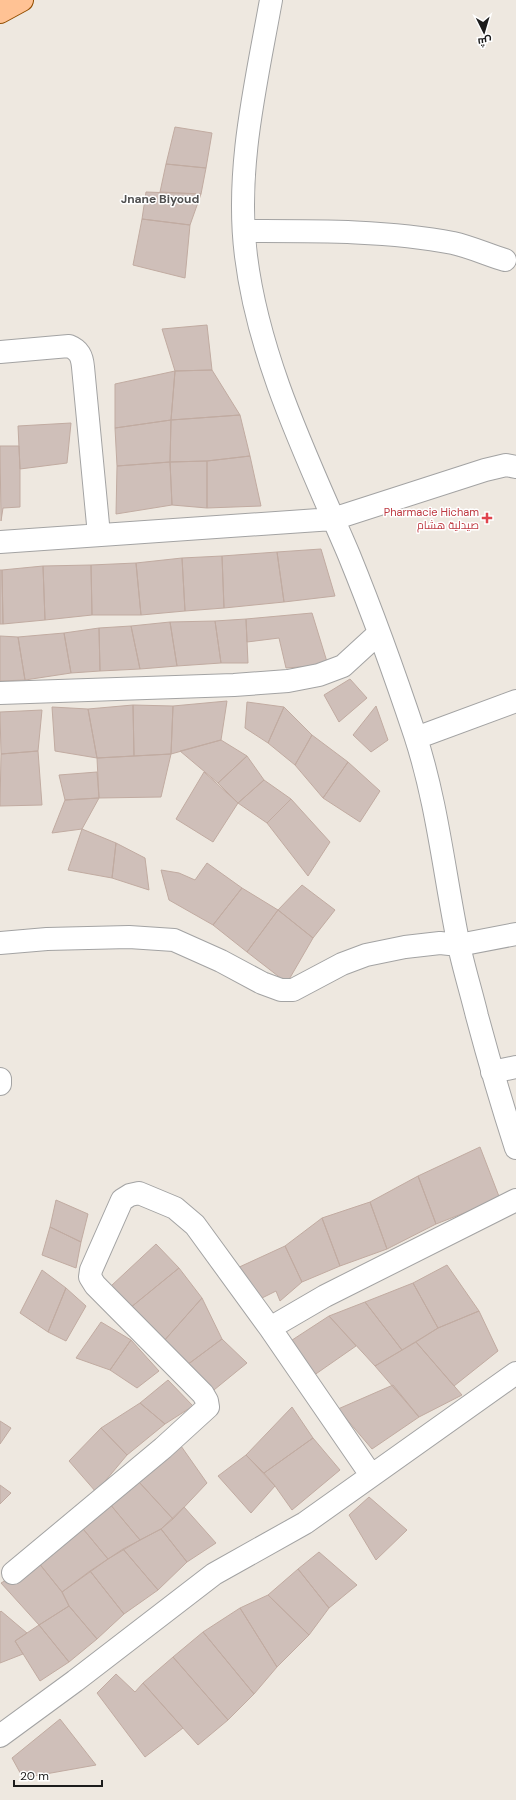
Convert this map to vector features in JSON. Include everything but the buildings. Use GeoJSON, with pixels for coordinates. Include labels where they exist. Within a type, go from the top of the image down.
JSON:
{"type":"FeatureCollection","features":[{"type":"Feature","properties":{"kind":"main road"},"geometry":{"type":"LineString","coordinates":[[0,12],[22,0]]}},
{"type":"Feature","properties":{"kind":"street"},"geometry":{"type":"LineString","coordinates":[[271,0],[250,122],[245,166],[244,231],[246,256],[254,296],[277,381],[379,633],[416,738],[434,810],[459,945],[492,1072],[512,1126],[516,1148]]}},
{"type":"Feature","properties":{"kind":"street"},"geometry":{"type":"LineString","coordinates":[[244,231],[300,231],[414,238],[454,243],[505,260]]}},
{"type":"Feature","properties":{"kind":"street"},"geometry":{"type":"LineString","coordinates":[[0,352],[69,346],[77,350],[81,356],[84,367],[99,535]]}},
{"type":"Feature","properties":{"kind":"street"},"geometry":{"type":"LineString","coordinates":[[0,542],[333,519],[485,470],[506,465],[516,467]]}},
{"type":"Feature","properties":{"kind":"street"},"geometry":{"type":"LineString","coordinates":[[0,693],[234,685],[288,681],[319,675],[343,666],[379,633]]}},
{"type":"Feature","properties":{"kind":"street"},"geometry":{"type":"LineString","coordinates":[[416,738],[516,701]]}},
{"type":"Feature","properties":{"kind":"street"},"geometry":{"type":"LineString","coordinates":[[0,943],[47,939],[129,937],[174,940],[221,960],[262,983],[281,990],[293,990],[342,964],[366,955],[405,947],[440,943],[459,945],[516,934]]}},
{"type":"Feature","properties":{"kind":"street"},"geometry":{"type":"LineString","coordinates":[[492,1072],[516,1067]]}},
{"type":"Feature","properties":{"kind":"street"},"geometry":{"type":"LineString","coordinates":[[0,1079],[0,1084]]}},
{"type":"Feature","properties":{"kind":"street"},"geometry":{"type":"LineString","coordinates":[[13,1572],[163,1448],[208,1407],[207,1401],[203,1394],[95,1285],[90,1277],[91,1270],[122,1200],[130,1195],[139,1193],[175,1208],[195,1225],[270,1328],[371,1475]]}},
{"type":"Feature","properties":{"kind":"street"},"geometry":{"type":"LineString","coordinates":[[270,1328],[325,1296],[516,1200]]}},
{"type":"Feature","properties":{"kind":"street"},"geometry":{"type":"LineString","coordinates":[[0,1736],[75,1681],[214,1574],[305,1523],[516,1373]]}},
{"type":"Feature","properties":{"kind":"place","name":"Pharmacie Hicham صيدلية هشام"},"geometry":{"type":"Point","coordinates":[487,518]}},
{"type":"Feature","properties":{"kind":"district","name":"Jnane Biyoud"},"geometry":{"type":"Point","coordinates":[160,199]}}]}
